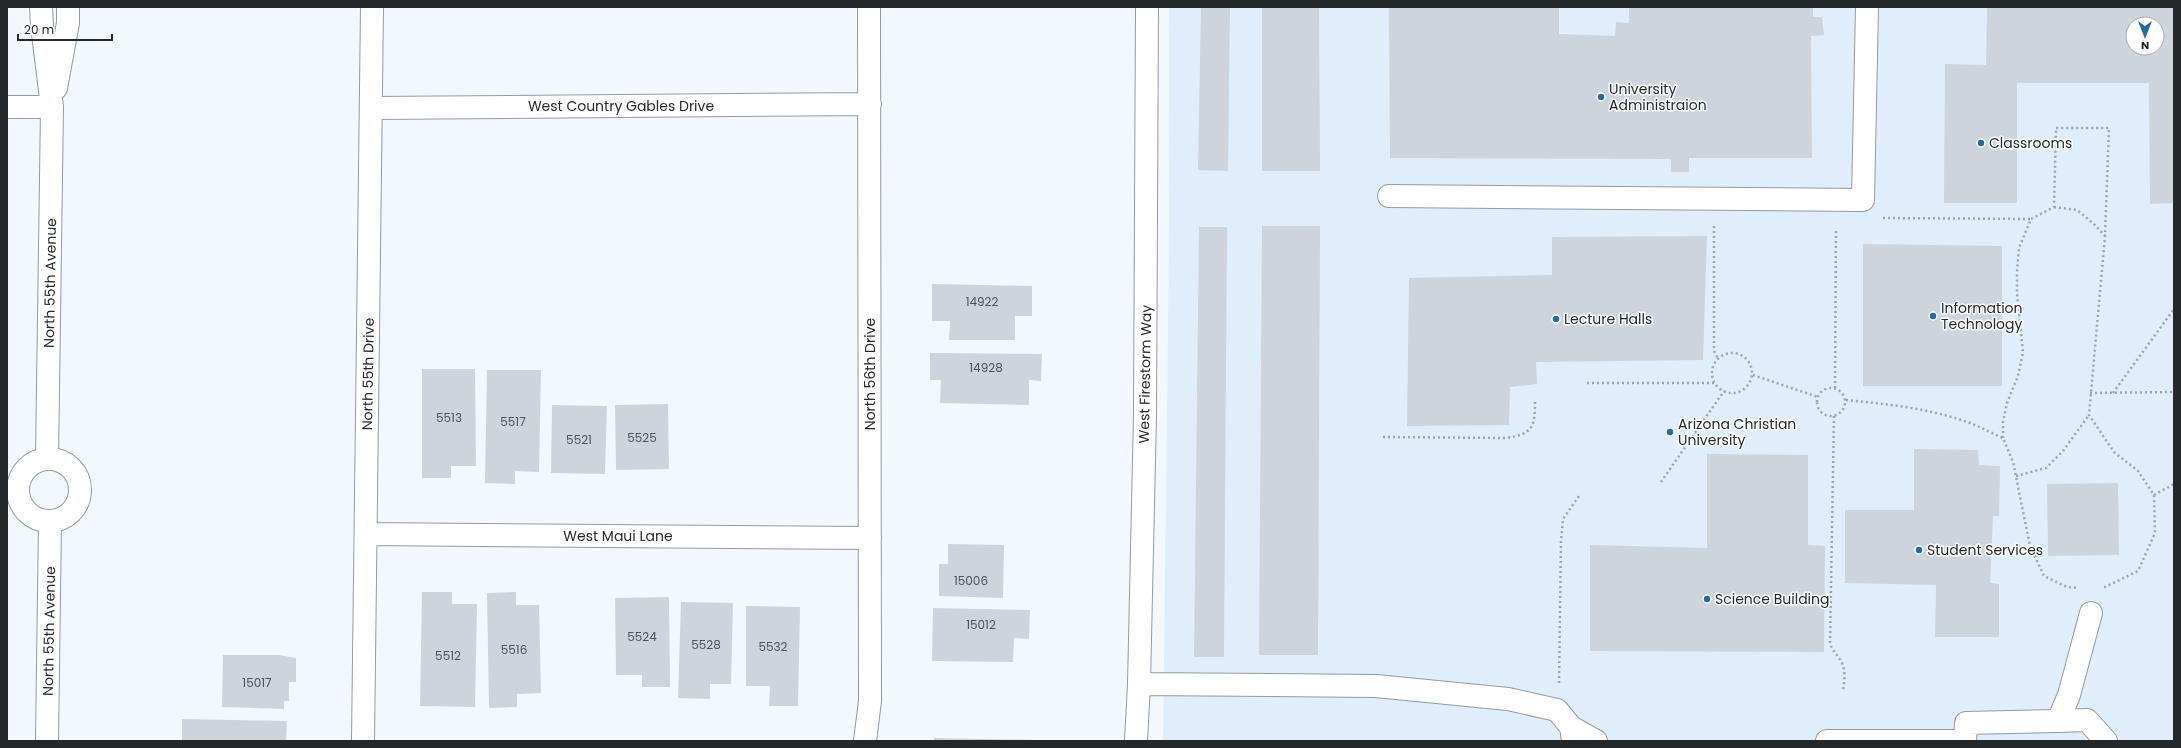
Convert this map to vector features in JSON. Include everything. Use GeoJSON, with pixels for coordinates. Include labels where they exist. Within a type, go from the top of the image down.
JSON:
{"type":"FeatureCollection","features":[{"type":"Feature","properties":{"kind":"street","name":"North 55th Avenue"},"geometry":{"type":"LineString","coordinates":[[41,7],[52,107],[47,459]]}},
{"type":"Feature","properties":{"kind":"street","name":"North 55th Avenue"},"geometry":{"type":"LineString","coordinates":[[52,107],[68,23],[68,7]]}},
{"type":"Feature","properties":{"kind":"street","name":"North 55th Drive"},"geometry":{"type":"LineString","coordinates":[[364,741],[372,7]]}},
{"type":"Feature","properties":{"kind":"street","name":"North 56th Drive"},"geometry":{"type":"LineString","coordinates":[[864,741],[870,701],[869,7]]}},
{"type":"Feature","properties":{"kind":"street","name":"West Firestorm Way"},"geometry":{"type":"LineString","coordinates":[[1136,741],[1139,684],[1145,407],[1147,7]]}},
{"type":"Feature","properties":{"kind":"street"},"geometry":{"type":"LineString","coordinates":[[1389,196],[1863,200],[1867,7]]}},
{"type":"Feature","properties":{"kind":"street","name":"West Country Gables Drive"},"geometry":{"type":"LineString","coordinates":[[372,108],[870,104]]}},
{"type":"Feature","properties":{"kind":"street"},"geometry":{"type":"LineString","coordinates":[[7,106],[52,107]]}},
{"type":"Feature","properties":{"kind":"street"},"geometry":{"type":"LineString","coordinates":[[47,459],[60,461],[69,466],[75,473],[80,485],[79,497],[73,510],[64,518],[50,521],[35,518],[26,512],[12,488],[26,469],[32,464],[47,459]]}},
{"type":"Feature","properties":{"kind":"street","name":"North 55th Avenue"},"geometry":{"type":"LineString","coordinates":[[47,741],[50,521]]}},
{"type":"Feature","properties":{"kind":"street","name":"West Maui Lane"},"geometry":{"type":"LineString","coordinates":[[366,534],[870,538]]}},
{"type":"Feature","properties":{"kind":"street"},"geometry":{"type":"LineString","coordinates":[[2058,721],[2068,695],[2091,613]]}},
{"type":"Feature","properties":{"kind":"street"},"geometry":{"type":"LineString","coordinates":[[1139,684],[1376,686],[1500,699],[1557,710],[1572,734],[1596,741]]}},
{"type":"Feature","properties":{"kind":"street"},"geometry":{"type":"LineString","coordinates":[[1827,741],[1966,735],[2058,721],[2087,720],[2106,741]]}},
{"type":"Feature","properties":{"kind":"path"},"geometry":{"type":"LineString","coordinates":[[2054,207],[2056,128],[2109,128],[2105,236],[2090,392],[2090,415],[2114,452],[2138,471],[2154,495],[2155,533],[2138,571],[2100,589]]}},
{"type":"Feature","properties":{"kind":"path"},"geometry":{"type":"LineString","coordinates":[[2080,588],[2067,587],[2044,576],[2030,546],[2016,476],[2004,438],[2003,422],[2006,404],[2018,376],[2023,352],[2017,293],[2019,248],[2031,219],[2054,207],[2077,210],[2094,224],[2105,236]]}},
{"type":"Feature","properties":{"kind":"path"},"geometry":{"type":"LineString","coordinates":[[1714,224],[1714,351],[1718,359]]}},
{"type":"Feature","properties":{"kind":"path"},"geometry":{"type":"LineString","coordinates":[[1835,388],[1836,225]]}},
{"type":"Feature","properties":{"kind":"path"},"geometry":{"type":"LineString","coordinates":[[2113,392],[2174,309]]}},
{"type":"Feature","properties":{"kind":"path"},"geometry":{"type":"LineString","coordinates":[[1729,353],[1742,355],[1750,363],[1753,375],[1748,387],[1736,393],[1724,392],[1714,383],[1712,370],[1718,359],[1729,353]]}},
{"type":"Feature","properties":{"kind":"path"},"geometry":{"type":"LineString","coordinates":[[1753,375],[1818,397]]}},
{"type":"Feature","properties":{"kind":"path"},"geometry":{"type":"LineString","coordinates":[[1587,383],[1714,383]]}},
{"type":"Feature","properties":{"kind":"path"},"geometry":{"type":"LineString","coordinates":[[1828,388],[1835,388],[1842,392],[1846,400],[1844,409],[1834,416],[1821,413],[1817,405],[1818,397],[1822,391],[1828,388]]}},
{"type":"Feature","properties":{"kind":"path"},"geometry":{"type":"LineString","coordinates":[[1661,482],[1724,392]]}},
{"type":"Feature","properties":{"kind":"path"},"geometry":{"type":"LineString","coordinates":[[2090,392],[2174,392]]}},
{"type":"Feature","properties":{"kind":"path"},"geometry":{"type":"LineString","coordinates":[[1383,437],[1506,438],[1520,436],[1531,430],[1535,420],[1535,400]]}},
{"type":"Feature","properties":{"kind":"path"},"geometry":{"type":"LineString","coordinates":[[1846,400],[1878,403],[1929,411],[1968,422],[2004,438]]}},
{"type":"Feature","properties":{"kind":"path"},"geometry":{"type":"LineString","coordinates":[[2016,476],[2046,468],[2063,451],[2090,415]]}},
{"type":"Feature","properties":{"kind":"path"},"geometry":{"type":"LineString","coordinates":[[1834,416],[1830,643],[1831,648],[1842,662],[1844,672],[1843,692]]}},
{"type":"Feature","properties":{"kind":"path"},"geometry":{"type":"LineString","coordinates":[[2154,495],[2173,484]]}},
{"type":"Feature","properties":{"kind":"path"},"geometry":{"type":"LineString","coordinates":[[1558,687],[1561,534],[1563,519],[1579,496]]}},
{"type":"Feature","properties":{"kind":"shaded area","name":"Arizona Christian University"},"geometry":{"type":"Polygon","coordinates":[[[1169,7],[2174,7],[2174,741],[1163,741],[1169,246],[1169,7]]]}},
{"type":"Feature","properties":{"kind":"building"},"geometry":{"type":"Polygon","coordinates":[[[1201,7],[1230,7],[1228,171],[1198,170],[1201,7]]]}},
{"type":"Feature","properties":{"kind":"building"},"geometry":{"type":"Polygon","coordinates":[[[1262,7],[1319,7],[1320,171],[1262,171],[1262,7]]]}},
{"type":"Feature","properties":{"kind":"building","name":"University Administraion"},"geometry":{"type":"Polygon","coordinates":[[[1389,7],[1559,7],[1559,34],[1615,36],[1616,22],[1629,23],[1629,7],[1813,7],[1813,17],[1822,17],[1824,35],[1811,36],[1812,158],[1689,158],[1689,172],[1671,172],[1671,159],[1390,158],[1389,7]]]}},
{"type":"Feature","properties":{"kind":"building","name":"Classrooms"},"geometry":{"type":"Polygon","coordinates":[[[1987,7],[2174,7],[2174,203],[2150,204],[2149,83],[2017,83],[2017,203],[1944,203],[1945,64],[1986,65],[1987,7]]]}},
{"type":"Feature","properties":{"kind":"building"},"geometry":{"type":"Polygon","coordinates":[[[1262,226],[1320,226],[1318,655],[1259,655],[1262,226]]]}},
{"type":"Feature","properties":{"kind":"building"},"geometry":{"type":"Polygon","coordinates":[[[1199,227],[1227,227],[1224,657],[1194,657],[1199,227]]]}},
{"type":"Feature","properties":{"kind":"building","name":"Lecture Halls"},"geometry":{"type":"Polygon","coordinates":[[[1707,236],[1703,360],[1536,362],[1537,384],[1510,387],[1509,425],[1407,426],[1409,278],[1552,275],[1552,237],[1707,236]]]}},
{"type":"Feature","properties":{"kind":"building","name":"Information Technology"},"geometry":{"type":"Polygon","coordinates":[[[1863,244],[2002,246],[2002,386],[1863,386],[1863,244]]]}},
{"type":"Feature","properties":{"kind":"building"},"geometry":{"type":"Polygon","coordinates":[[[932,284],[1032,286],[1032,316],[1015,316],[1015,340],[949,340],[950,321],[932,321],[932,284]]]}},
{"type":"Feature","properties":{"kind":"building"},"geometry":{"type":"Polygon","coordinates":[[[930,353],[1042,354],[1041,381],[1029,380],[1029,405],[940,403],[941,380],[930,380],[930,353]]]}},
{"type":"Feature","properties":{"kind":"building"},"geometry":{"type":"Polygon","coordinates":[[[422,369],[475,369],[476,466],[451,466],[451,478],[422,478],[422,369]]]}},
{"type":"Feature","properties":{"kind":"building"},"geometry":{"type":"Polygon","coordinates":[[[487,370],[541,370],[539,472],[515,471],[515,484],[485,483],[487,370]]]}},
{"type":"Feature","properties":{"kind":"building"},"geometry":{"type":"Polygon","coordinates":[[[668,404],[669,469],[616,470],[615,405],[668,404]]]}},
{"type":"Feature","properties":{"kind":"building"},"geometry":{"type":"Polygon","coordinates":[[[552,405],[607,406],[605,474],[551,473],[552,405]]]}},
{"type":"Feature","properties":{"kind":"building","name":"Student Services"},"geometry":{"type":"Polygon","coordinates":[[[1914,449],[1978,450],[1979,465],[2000,466],[1999,516],[1993,516],[1990,583],[1999,584],[1999,637],[1935,637],[1936,585],[1845,583],[1845,510],[1914,510],[1914,449]]]}},
{"type":"Feature","properties":{"kind":"building","name":"Science Building"},"geometry":{"type":"Polygon","coordinates":[[[1707,454],[1808,455],[1808,545],[1825,546],[1824,652],[1590,651],[1590,545],[1707,548],[1707,454]]]}},
{"type":"Feature","properties":{"kind":"building"},"geometry":{"type":"Polygon","coordinates":[[[2118,483],[2119,555],[2048,556],[2047,484],[2118,483]]]}},
{"type":"Feature","properties":{"kind":"building"},"geometry":{"type":"Polygon","coordinates":[[[948,544],[1004,545],[1003,598],[939,596],[939,564],[948,564],[948,544]]]}},
{"type":"Feature","properties":{"kind":"building"},"geometry":{"type":"Polygon","coordinates":[[[422,592],[452,592],[452,604],[477,604],[475,707],[420,706],[422,592]]]}},
{"type":"Feature","properties":{"kind":"building"},"geometry":{"type":"Polygon","coordinates":[[[516,592],[516,605],[539,605],[541,693],[517,694],[517,707],[489,708],[487,593],[516,592]]]}},
{"type":"Feature","properties":{"kind":"building"},"geometry":{"type":"Polygon","coordinates":[[[669,597],[670,687],[642,687],[642,675],[616,675],[615,598],[669,597]]]}},
{"type":"Feature","properties":{"kind":"building"},"geometry":{"type":"Polygon","coordinates":[[[681,602],[733,603],[731,684],[710,684],[710,699],[678,698],[681,602]]]}},
{"type":"Feature","properties":{"kind":"building"},"geometry":{"type":"Polygon","coordinates":[[[746,606],[800,607],[798,706],[769,706],[770,686],[746,686],[746,606]]]}},
{"type":"Feature","properties":{"kind":"building"},"geometry":{"type":"Polygon","coordinates":[[[933,608],[1030,610],[1029,639],[1014,638],[1013,662],[932,661],[933,608]]]}},
{"type":"Feature","properties":{"kind":"building"},"geometry":{"type":"Polygon","coordinates":[[[223,655],[279,655],[296,658],[296,682],[289,682],[289,701],[284,701],[284,709],[222,707],[223,655]]]}},
{"type":"Feature","properties":{"kind":"building"},"geometry":{"type":"Polygon","coordinates":[[[182,719],[287,721],[286,741],[182,741],[182,719]]]}},
{"type":"Feature","properties":{"kind":"building"},"geometry":{"type":"Polygon","coordinates":[[[934,738],[1035,740],[1035,741],[934,741],[934,738]]]}},
{"type":"Feature","properties":{"kind":"place","name":"University Administraion"},"geometry":{"type":"Point","coordinates":[1601,97]}},
{"type":"Feature","properties":{"kind":"place","name":"Classrooms"},"geometry":{"type":"Point","coordinates":[1981,143]}},
{"type":"Feature","properties":{"kind":"place","name":"Information Technology"},"geometry":{"type":"Point","coordinates":[1933,316]}},
{"type":"Feature","properties":{"kind":"place","name":"Lecture Halls"},"geometry":{"type":"Point","coordinates":[1556,319]}},
{"type":"Feature","properties":{"kind":"place","name":"Arizona Christian University"},"geometry":{"type":"Point","coordinates":[1670,432]}},
{"type":"Feature","properties":{"kind":"place","name":"Student Services"},"geometry":{"type":"Point","coordinates":[1919,550]}},
{"type":"Feature","properties":{"kind":"place","name":"Science Building"},"geometry":{"type":"Point","coordinates":[1707,599]}}]}
